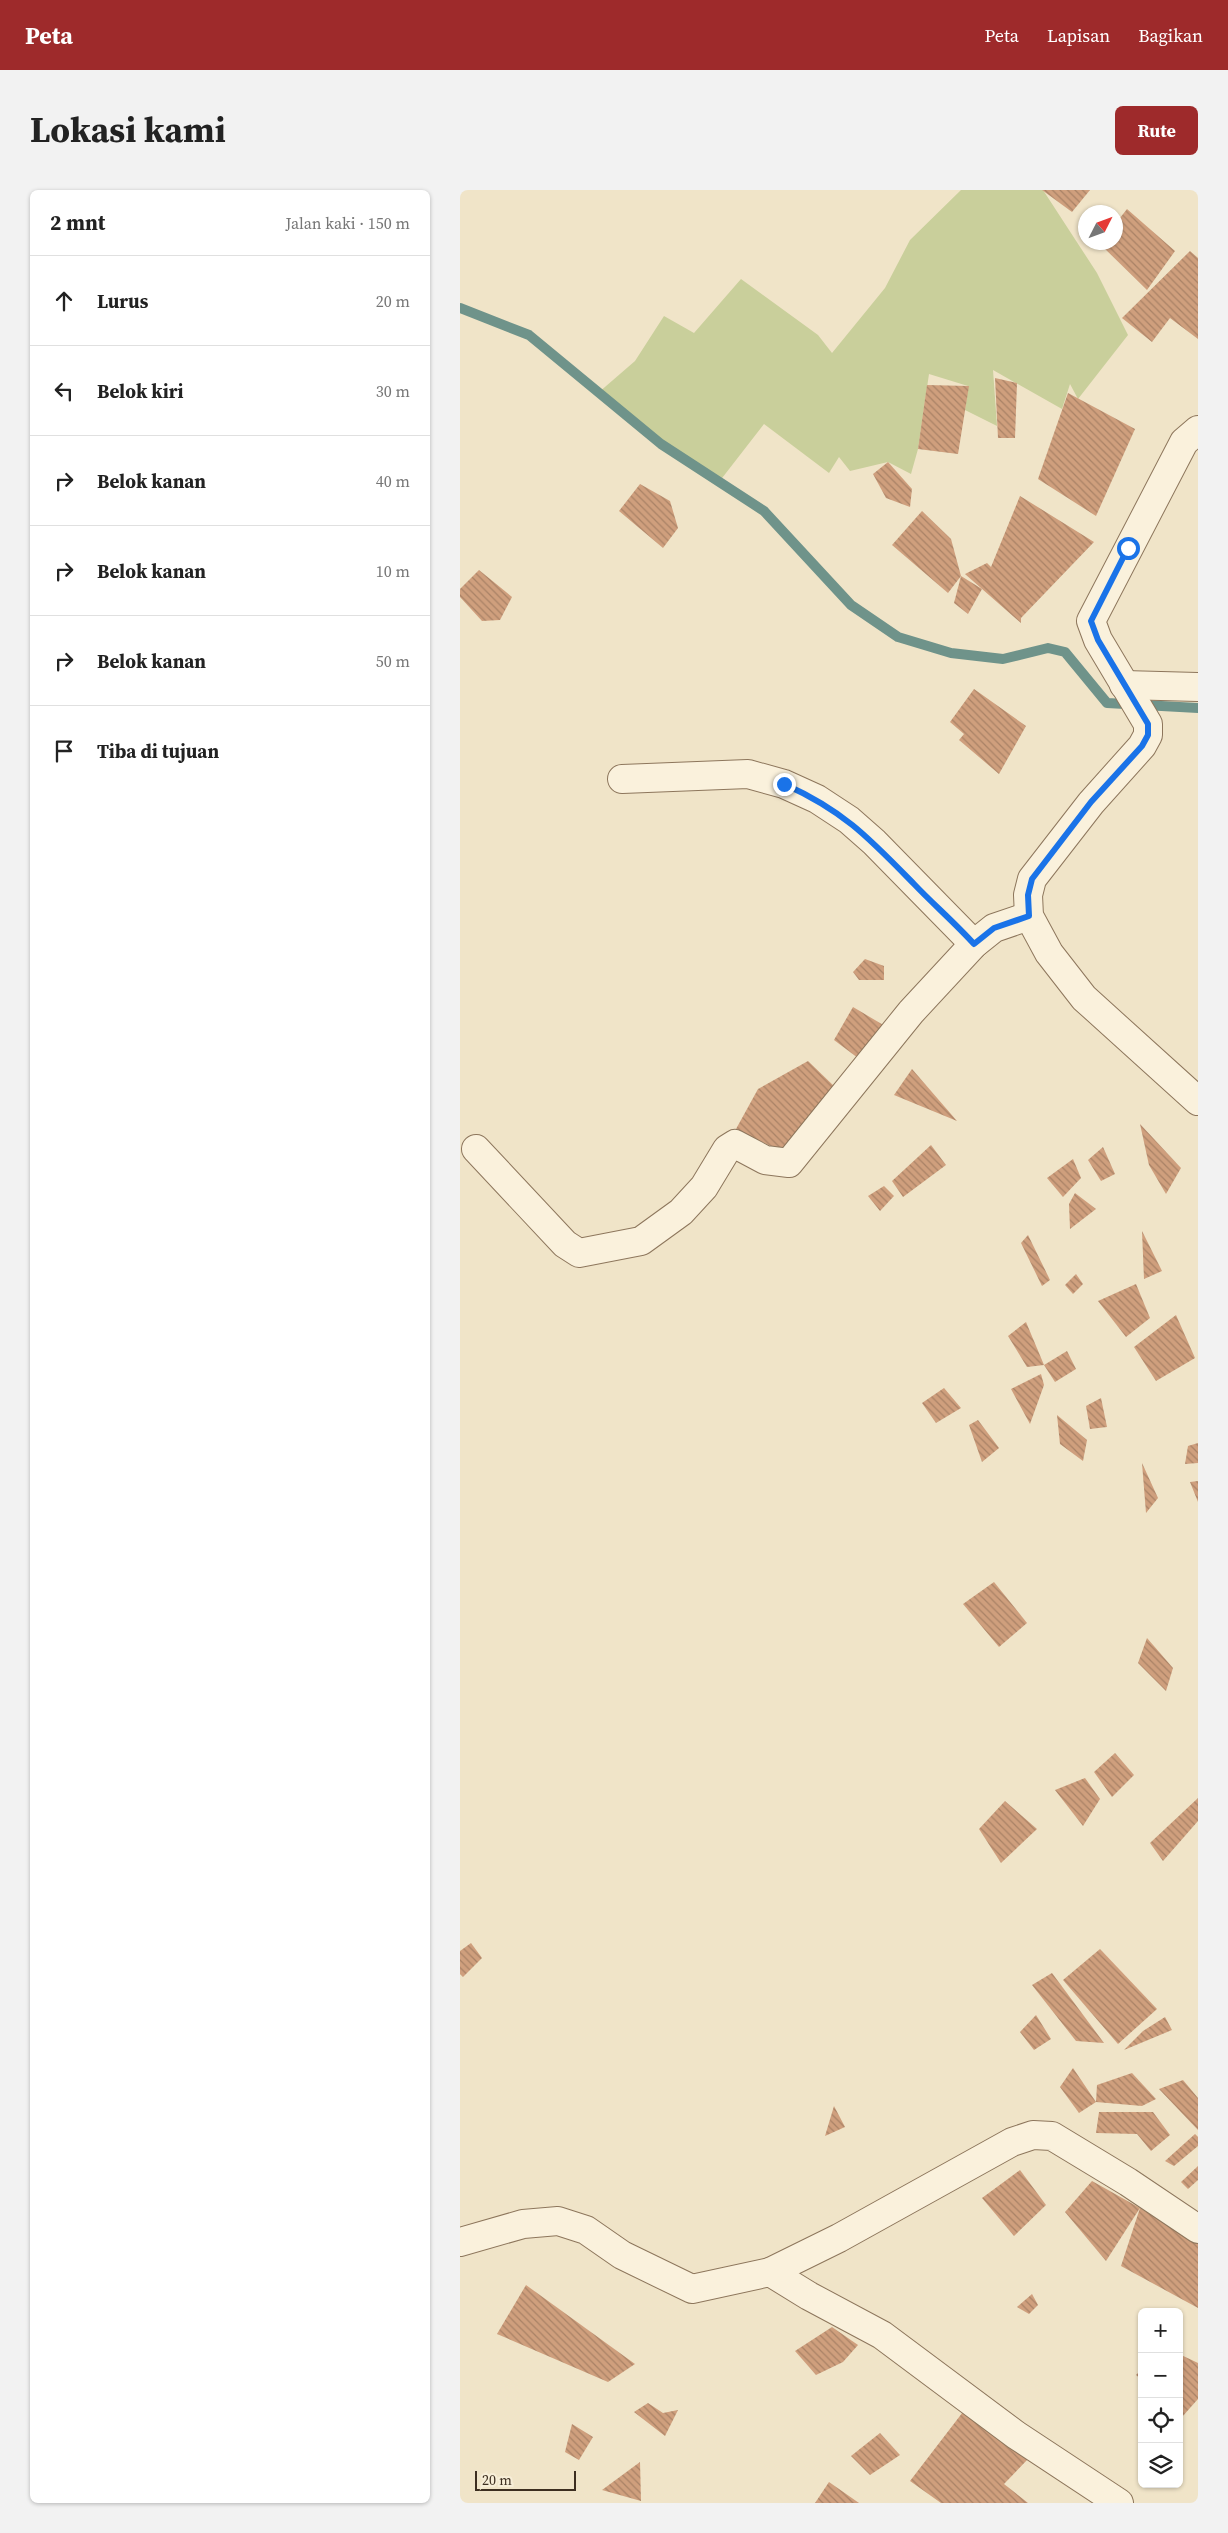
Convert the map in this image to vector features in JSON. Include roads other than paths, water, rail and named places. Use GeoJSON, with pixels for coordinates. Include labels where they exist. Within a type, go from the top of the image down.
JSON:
{"type":"FeatureCollection","features":[{"type":"Feature","properties":{"kind":"street"},"geometry":{"type":"LineString","coordinates":[[1198,430],[1184,442],[1091,621],[1093,630],[1148,724],[1148,735],[1142,746],[1091,802],[1032,879],[1028,895],[1029,916],[1049,953],[1084,998],[1198,1101]]}},
{"type":"Feature","properties":{"kind":"street"},"geometry":{"type":"LineString","coordinates":[[1127,690],[1198,687]]}},
{"type":"Feature","properties":{"kind":"street"},"geometry":{"type":"LineString","coordinates":[[622,779],[748,774],[784,784],[817,799],[849,820],[874,842],[974,944]]}},
{"type":"Feature","properties":{"kind":"street"},"geometry":{"type":"LineString","coordinates":[[476,1149],[564,1244],[579,1253],[642,1241],[680,1212],[704,1187],[727,1149],[735,1144],[765,1160],[789,1163],[911,1012],[974,944],[994,928],[1029,916]]}},
{"type":"Feature","properties":{"kind":"street"},"geometry":{"type":"LineString","coordinates":[[460,2242],[523,2224],[558,2221],[586,2230],[622,2255],[692,2289],[770,2272],[839,2238],[1012,2142],[1033,2135],[1052,2136],[1128,2182],[1198,2229]]}},
{"type":"Feature","properties":{"kind":"street"},"geometry":{"type":"LineString","coordinates":[[770,2272],[809,2296],[882,2334],[1016,2435],[1119,2503]]}},
{"type":"Feature","properties":{"kind":"waterway"},"geometry":{"type":"LineString","coordinates":[[460,308],[529,335],[661,444],[764,511],[851,605],[898,637],[951,653],[1003,659],[1048,648],[1065,652],[1107,703],[1198,708]]}}]}
